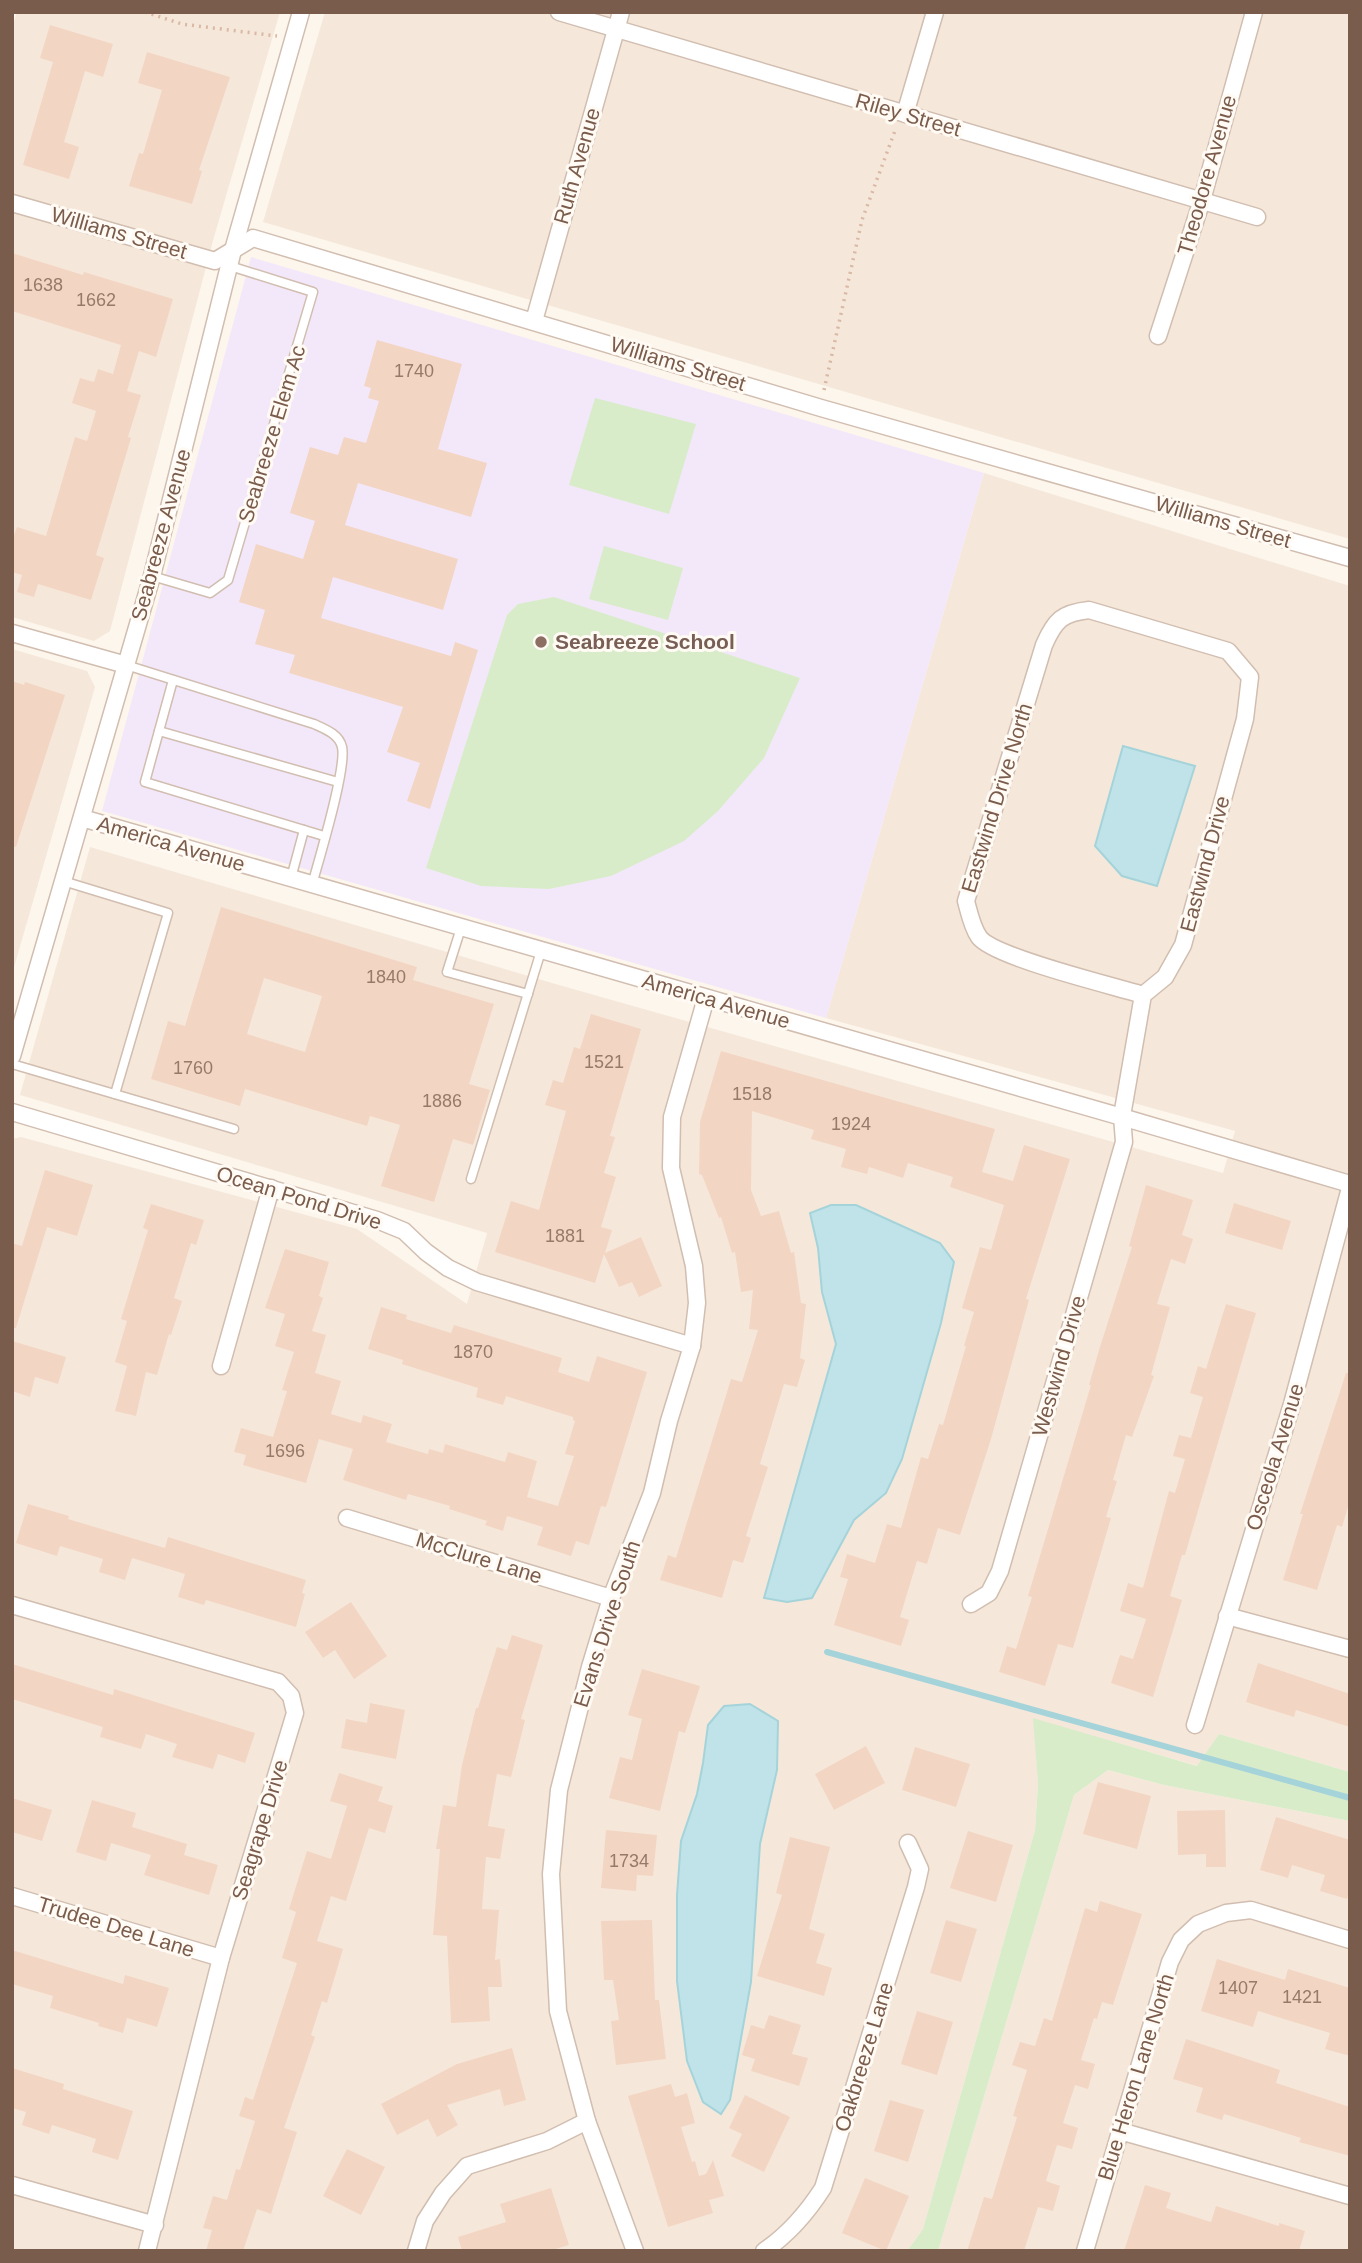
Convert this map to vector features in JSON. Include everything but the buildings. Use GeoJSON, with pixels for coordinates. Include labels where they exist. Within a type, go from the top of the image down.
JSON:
{"type":"FeatureCollection","features":[{"type":"Feature","properties":{"kind":"street","name":"Seabreeze Avenue"},"geometry":{"type":"LineString","coordinates":[[12,1056],[152,576],[231,258],[301,12]]}},
{"type":"Feature","properties":{"kind":"street","name":"Riley Street"},"geometry":{"type":"LineString","coordinates":[[559,12],[1257,217]]}},
{"type":"Feature","properties":{"kind":"street","name":"Ruth Avenue"},"geometry":{"type":"LineString","coordinates":[[534,321],[621,12]]}},
{"type":"Feature","properties":{"kind":"street"},"geometry":{"type":"LineString","coordinates":[[904,114],[935,12]]}},
{"type":"Feature","properties":{"kind":"street","name":"Theodore Avenue"},"geometry":{"type":"LineString","coordinates":[[1158,336],[1202,200],[1254,12]]}},
{"type":"Feature","properties":{"kind":"street","name":"Williams Street"},"geometry":{"type":"LineString","coordinates":[[12,203],[215,261],[231,258],[253,238],[821,408],[1350,558]]}},
{"type":"Feature","properties":{"kind":"street","name":"Eastwind Drive North"},"geometry":{"type":"LineString","coordinates":[[1143,995],[991,947],[979,938],[966,901],[1024,707],[1052,625],[1070,612],[1089,610],[1184,638]]}},
{"type":"Feature","properties":{"kind":"street"},"geometry":{"type":"LineString","coordinates":[[12,633],[126,666]]}},
{"type":"Feature","properties":{"kind":"street","name":"Eastwind Drive"},"geometry":{"type":"LineString","coordinates":[[1143,995],[1165,977],[1183,945],[1245,719],[1250,677],[1228,651],[1184,638]]}},
{"type":"Feature","properties":{"kind":"street","name":"America Avenue"},"geometry":{"type":"LineString","coordinates":[[82,818],[1122,1116],[1350,1186]]}},
{"type":"Feature","properties":{"kind":"street"},"geometry":{"type":"LineString","coordinates":[[1122,1116],[1143,995]]}},
{"type":"Feature","properties":{"kind":"street","name":"Evans Drive South"},"geometry":{"type":"LineString","coordinates":[[635,2251],[587,2121],[558,2011],[551,1874],[559,1790],[587,1680],[611,1598],[652,1493],[669,1421],[692,1346],[697,1303],[694,1266],[671,1168],[672,1117],[706,998]]}},
{"type":"Feature","properties":{"kind":"street","name":"Ocean Pond Drive"},"geometry":{"type":"LineString","coordinates":[[12,1112],[377,1220],[404,1231],[448,1268],[477,1282],[692,1346]]}},
{"type":"Feature","properties":{"kind":"street","name":"Westwind Drive"},"geometry":{"type":"LineString","coordinates":[[971,1604],[989,1594],[1000,1571],[1124,1142],[1122,1116]]}},
{"type":"Feature","properties":{"kind":"street","name":"Osceola Avenue"},"geometry":{"type":"LineString","coordinates":[[1195,1725],[1292,1404],[1350,1186]]}},
{"type":"Feature","properties":{"kind":"street"},"geometry":{"type":"LineString","coordinates":[[220,1366],[271,1188]]}},
{"type":"Feature","properties":{"kind":"street","name":"McClure Lane"},"geometry":{"type":"LineString","coordinates":[[347,1518],[611,1598]]}},
{"type":"Feature","properties":{"kind":"street","name":"Seagrape Drive"},"geometry":{"type":"LineString","coordinates":[[12,1605],[278,1682],[290,1696],[295,1713],[221,1958],[155,2225],[146,2251]]}},
{"type":"Feature","properties":{"kind":"street"},"geometry":{"type":"LineString","coordinates":[[1227,1616],[1350,1649]]}},
{"type":"Feature","properties":{"kind":"street","name":"Oakbreeze Lane"},"geometry":{"type":"LineString","coordinates":[[764,2251],[795,2226],[823,2188],[916,1886],[920,1869],[908,1843]]}},
{"type":"Feature","properties":{"kind":"street","name":"Trudee Dee Lane"},"geometry":{"type":"LineString","coordinates":[[12,1896],[221,1958]]}},
{"type":"Feature","properties":{"kind":"street","name":"Blue Heron Lane North"},"geometry":{"type":"LineString","coordinates":[[1084,2251],[1170,1962],[1181,1940],[1198,1924],[1226,1913],[1251,1910],[1350,1940]]}},
{"type":"Feature","properties":{"kind":"street"},"geometry":{"type":"LineString","coordinates":[[416,2251],[425,2221],[443,2193],[467,2166],[547,2141],[587,2121]]}},
{"type":"Feature","properties":{"kind":"street"},"geometry":{"type":"LineString","coordinates":[[1120,2131],[1350,2196]]}},
{"type":"Feature","properties":{"kind":"street"},"geometry":{"type":"LineString","coordinates":[[12,2185],[155,2225]]}},
{"type":"Feature","properties":{"kind":"lane","name":"Seabreeze Elem Ac"},"geometry":{"type":"LineString","coordinates":[[152,576],[210,593],[228,580],[313,292],[231,258]]}},
{"type":"Feature","properties":{"kind":"lane"},"geometry":{"type":"LineString","coordinates":[[126,666],[314,724],[332,732],[342,747],[338,782],[312,885]]}},
{"type":"Feature","properties":{"kind":"lane"},"geometry":{"type":"LineString","coordinates":[[173,680],[145,782],[324,836]]}},
{"type":"Feature","properties":{"kind":"lane"},"geometry":{"type":"LineString","coordinates":[[159,731],[338,782]]}},
{"type":"Feature","properties":{"kind":"lane"},"geometry":{"type":"LineString","coordinates":[[291,878],[304,830]]}},
{"type":"Feature","properties":{"kind":"lane"},"geometry":{"type":"LineString","coordinates":[[64,881],[168,913],[115,1094]]}},
{"type":"Feature","properties":{"kind":"lane"},"geometry":{"type":"LineString","coordinates":[[461,928],[447,972],[528,994]]}},
{"type":"Feature","properties":{"kind":"lane"},"geometry":{"type":"LineString","coordinates":[[471,1180],[541,951]]}},
{"type":"Feature","properties":{"kind":"lane"},"geometry":{"type":"LineString","coordinates":[[12,1064],[234,1129]]}},
{"type":"Feature","properties":{"kind":"path"},"geometry":{"type":"LineString","coordinates":[[145,12],[182,24],[293,38]]}},
{"type":"Feature","properties":{"kind":"path"},"geometry":{"type":"LineString","coordinates":[[821,408],[862,220],[904,114]]}},
{"type":"Feature","properties":{"kind":"shaded area"},"geometry":{"type":"Polygon","coordinates":[[[17,12],[280,12],[214,237],[110,631],[94,641],[12,617],[12,28],[17,12]]]}},
{"type":"Feature","properties":{"kind":"shaded area"},"geometry":{"type":"Polygon","coordinates":[[[325,12],[1350,12],[1350,539],[263,222],[325,12]]]}},
{"type":"Feature","properties":{"kind":"shaded area","name":"Seabreeze School"},"geometry":{"type":"Polygon","coordinates":[[[251,257],[984,473],[826,1018],[102,811],[251,257]]]}},
{"type":"Feature","properties":{"kind":"shaded area"},"geometry":{"type":"Polygon","coordinates":[[[984,473],[1350,586],[1350,1772],[1219,1734],[1198,1766],[1034,1719],[1038,1784],[1035,1830],[923,2229],[907,2251],[12,2251],[12,1139],[21,1137],[357,1229],[467,1304],[487,1233],[20,1095],[90,847],[559,985],[1223,1173],[1235,1131],[826,1018],[984,473]]]}},
{"type":"Feature","properties":{"kind":"shaded area"},"geometry":{"type":"Polygon","coordinates":[[[12,649],[87,671],[95,687],[12,974],[12,649]]]}},
{"type":"Feature","properties":{"kind":"shaded area"},"geometry":{"type":"Polygon","coordinates":[[[1108,1770],[1164,1785],[1350,1821],[1350,2251],[938,2251],[1074,1795],[1108,1770]]]}},
{"type":"Feature","properties":{"kind":"green space"},"geometry":{"type":"Polygon","coordinates":[[[595,398],[696,424],[669,514],[569,485],[595,398]]]}},
{"type":"Feature","properties":{"kind":"green space"},"geometry":{"type":"Polygon","coordinates":[[[604,546],[683,568],[668,620],[589,599],[604,546]]]}},
{"type":"Feature","properties":{"kind":"green space"},"geometry":{"type":"Polygon","coordinates":[[[554,597],[800,678],[764,758],[718,811],[684,841],[611,876],[549,889],[481,886],[426,868],[507,615],[518,604],[554,597]]]}},
{"type":"Feature","properties":{"kind":"green space"},"geometry":{"type":"Polygon","coordinates":[[[1033,1718],[1197,1766],[1219,1734],[1350,1772],[1350,1821],[1164,1785],[1108,1770],[1074,1795],[938,2251],[907,2251],[923,2229],[1035,1830],[1038,1784],[1033,1718]]]}},
{"type":"Feature","properties":{"kind":"water"},"geometry":{"type":"Polygon","coordinates":[[[1123,746],[1195,766],[1157,886],[1122,876],[1095,846],[1123,746]]]}},
{"type":"Feature","properties":{"kind":"water"},"geometry":{"type":"Polygon","coordinates":[[[831,1205],[856,1205],[940,1243],[954,1262],[941,1323],[902,1459],[886,1493],[854,1520],[812,1598],[787,1602],[764,1598],[836,1344],[822,1292],[818,1248],[810,1213],[831,1205]]]}},
{"type":"Feature","properties":{"kind":"water"},"geometry":{"type":"Polygon","coordinates":[[[750,1704],[778,1721],[777,1770],[760,1844],[751,1982],[730,2100],[721,2114],[703,2102],[687,2061],[677,1981],[677,1895],[681,1841],[697,1794],[708,1725],[724,1706],[750,1704]]]}},
{"type":"Feature","properties":{"kind":"waterway"},"geometry":{"type":"LineString","coordinates":[[827,1652],[1350,1798]]}},
{"type":"Feature","properties":{"kind":"place","name":"Seabreeze School"},"geometry":{"type":"Point","coordinates":[541,642]}}]}
